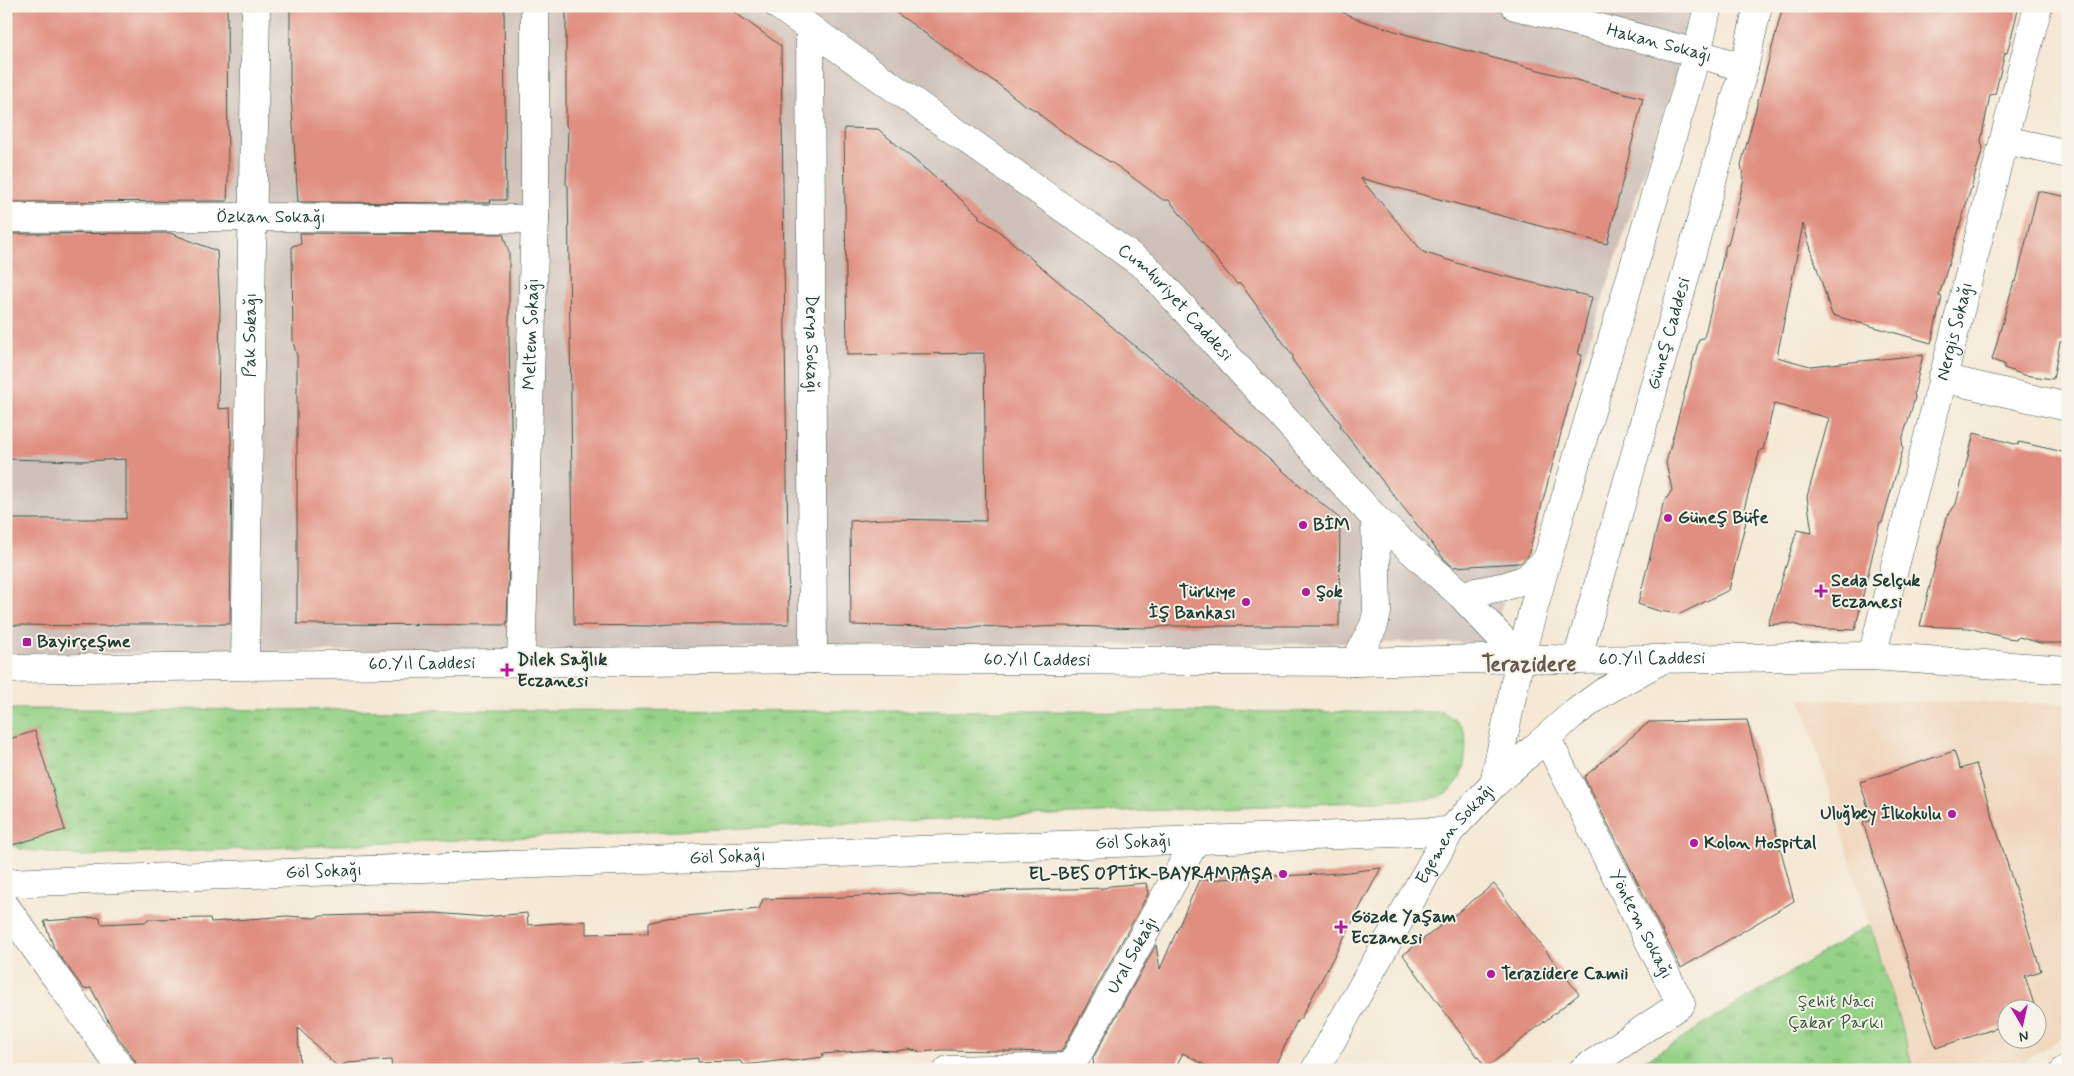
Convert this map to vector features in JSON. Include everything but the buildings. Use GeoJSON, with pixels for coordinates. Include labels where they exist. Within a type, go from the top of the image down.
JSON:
{"type":"FeatureCollection","features":[{"type":"Feature","properties":{"kind":"street","name":"Pak Sokağı"},"geometry":{"type":"LineString","coordinates":[[245,664],[256,6]]}},
{"type":"Feature","properties":{"kind":"street","name":"Meltem Sokağı"},"geometry":{"type":"LineString","coordinates":[[521,662],[535,219],[536,6]]}},
{"type":"Feature","properties":{"kind":"street","name":"Cumhuriyet Caddesi"},"geometry":{"type":"LineString","coordinates":[[779,6],[1146,267],[1375,518],[1461,595],[1520,658]]}},
{"type":"Feature","properties":{"kind":"street","name":"Hakan Sokağı"},"geometry":{"type":"LineString","coordinates":[[1515,6],[1697,53],[1744,68]]}},
{"type":"Feature","properties":{"kind":"street"},"geometry":{"type":"LineString","coordinates":[[1494,784],[1520,658],[1547,560],[1697,53],[1708,6]]}},
{"type":"Feature","properties":{"kind":"street","name":"Güneş Caddesi"},"geometry":{"type":"LineString","coordinates":[[1577,660],[1744,68],[1758,6]]}},
{"type":"Feature","properties":{"kind":"street","name":"Nergis Sokağı"},"geometry":{"type":"LineString","coordinates":[[1872,656],[2038,6]]}},
{"type":"Feature","properties":{"kind":"street","name":"Derya Sokağı"},"geometry":{"type":"LineString","coordinates":[[810,29],[813,659]]}},
{"type":"Feature","properties":{"kind":"street"},"geometry":{"type":"LineString","coordinates":[[2005,140],[2068,154]]}},
{"type":"Feature","properties":{"kind":"street","name":"Özkan Sokağı"},"geometry":{"type":"LineString","coordinates":[[6,218],[535,219]]}},
{"type":"Feature","properties":{"kind":"street"},"geometry":{"type":"LineString","coordinates":[[1942,378],[2068,407]]}},
{"type":"Feature","properties":{"kind":"street"},"geometry":{"type":"LineString","coordinates":[[1355,662],[1374,625],[1377,612],[1375,518]]}},
{"type":"Feature","properties":{"kind":"street"},"geometry":{"type":"LineString","coordinates":[[1461,595],[1506,586],[1526,579],[1547,560]]}},
{"type":"Feature","properties":{"kind":"street","name":"60.Yıl Caddesi"},"geometry":{"type":"LineString","coordinates":[[6,669],[245,664],[813,659],[1355,662],[1520,658],[1577,660],[1872,656],[2068,670]]}},
{"type":"Feature","properties":{"kind":"street","name":"Egemen Sokağı"},"geometry":{"type":"LineString","coordinates":[[1314,1070],[1450,831],[1494,784],[1572,715],[1602,693],[1663,659]]}},
{"type":"Feature","properties":{"kind":"street","name":"Yöntem Sokağı"},"geometry":{"type":"LineString","coordinates":[[1547,739],[1681,1004],[1584,1070]]}},
{"type":"Feature","properties":{"kind":"street","name":"Göl Sokağı"},"geometry":{"type":"LineString","coordinates":[[6,883],[1450,831]]}},
{"type":"Feature","properties":{"kind":"street","name":"Ural Sokağı"},"geometry":{"type":"LineString","coordinates":[[1070,1068],[1196,840]]}},
{"type":"Feature","properties":{"kind":"street"},"geometry":{"type":"LineString","coordinates":[[6,907],[122,1070]]}},
{"type":"Feature","properties":{"kind":"street"},"geometry":{"type":"LineString","coordinates":[[948,1070],[1070,1068]]}},
{"type":"Feature","properties":{"kind":"shaded area"},"geometry":{"type":"Polygon","coordinates":[[[6,6],[1691,6],[1677,73],[1490,642],[6,654],[6,6]]]}},
{"type":"Feature","properties":{"kind":"shaded area","name":"Uluğbey İlkokulu"},"geometry":{"type":"Polygon","coordinates":[[[1801,699],[2068,704],[2068,1034],[2046,1047],[2046,998],[1996,998],[1996,1048],[2045,1048],[2009,1070],[1914,1070],[1801,699]]]}},
{"type":"Feature","properties":{"kind":"green space"},"geometry":{"type":"Polygon","coordinates":[[[11,709],[1442,712],[1461,726],[1465,735],[1466,746],[1464,765],[1456,784],[1446,793],[1431,799],[82,856],[19,849],[6,842],[6,711],[11,709]]]}},
{"type":"Feature","properties":{"kind":"green space","name":"Şehit Naci Çakar Parkı"},"geometry":{"type":"Polygon","coordinates":[[[1870,924],[1914,1070],[1629,1070],[1870,924]]]}},
{"type":"Feature","properties":{"kind":"place","name":"Güneş Büfe"},"geometry":{"type":"Point","coordinates":[1668,518]}},
{"type":"Feature","properties":{"kind":"place","name":"BİM"},"geometry":{"type":"Point","coordinates":[1303,525]}},
{"type":"Feature","properties":{"kind":"place","name":"Seda Selçuk Eczanesi"},"geometry":{"type":"Point","coordinates":[1821,591]}},
{"type":"Feature","properties":{"kind":"place","name":"Şok"},"geometry":{"type":"Point","coordinates":[1306,592]}},
{"type":"Feature","properties":{"kind":"place","name":"Türkiye İş Bankası"},"geometry":{"type":"Point","coordinates":[1246,602]}},
{"type":"Feature","properties":{"kind":"place","name":"Bayirçeşme"},"geometry":{"type":"Point","coordinates":[27,642]}},
{"type":"Feature","properties":{"kind":"place","name":"Dilek Sağlık Eczanesi"},"geometry":{"type":"Point","coordinates":[507,670]}},
{"type":"Feature","properties":{"kind":"place","name":"Uluğbey İlkokulu"},"geometry":{"type":"Point","coordinates":[1952,814]}},
{"type":"Feature","properties":{"kind":"place","name":"Kolon Hospital"},"geometry":{"type":"Point","coordinates":[1694,843]}},
{"type":"Feature","properties":{"kind":"place","name":"EL-BES OPTİK-BAYRAMPAŞA"},"geometry":{"type":"Point","coordinates":[1283,874]}},
{"type":"Feature","properties":{"kind":"place","name":"Gözde Yaşam Eczanesi"},"geometry":{"type":"Point","coordinates":[1341,927]}},
{"type":"Feature","properties":{"kind":"place","name":"Terazidere Camii"},"geometry":{"type":"Point","coordinates":[1491,974]}},
{"type":"Feature","properties":{"kind":"district","name":"Terazidere"},"geometry":{"type":"Point","coordinates":[1529,665]}}]}
